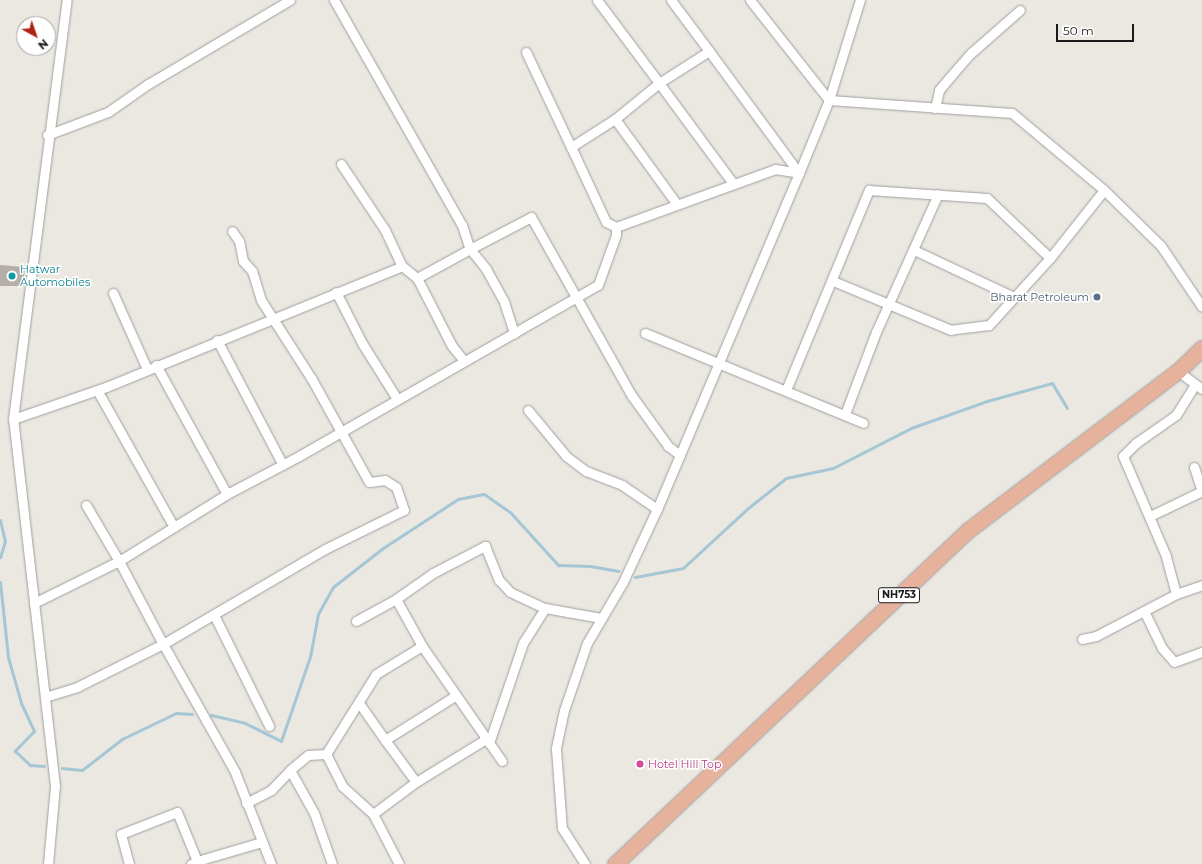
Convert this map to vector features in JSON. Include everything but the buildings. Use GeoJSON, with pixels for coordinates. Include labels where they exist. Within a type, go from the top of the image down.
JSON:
{"type":"FeatureCollection","features":[{"type":"Feature","properties":{"kind":"highway","name":"NH753"},"geometry":{"type":"LineString","coordinates":[[615,864],[967,531],[1178,371],[1202,348]]}},
{"type":"Feature","properties":{"kind":"street"},"geometry":{"type":"LineString","coordinates":[[48,864],[55,786],[13,419],[47,135],[67,0]]}},
{"type":"Feature","properties":{"kind":"street"},"geometry":{"type":"LineString","coordinates":[[47,135],[108,112],[148,84],[290,0]]}},
{"type":"Feature","properties":{"kind":"street"},"geometry":{"type":"LineString","coordinates":[[334,0],[462,225],[470,250],[486,269],[504,302],[514,333]]}},
{"type":"Feature","properties":{"kind":"street"},"geometry":{"type":"LineString","coordinates":[[597,0],[732,182]]}},
{"type":"Feature","properties":{"kind":"street"},"geometry":{"type":"LineString","coordinates":[[671,0],[799,173]]}},
{"type":"Feature","properties":{"kind":"street"},"geometry":{"type":"LineString","coordinates":[[750,0],[829,100],[1012,113],[1104,190],[1161,246],[1202,307]]}},
{"type":"Feature","properties":{"kind":"street"},"geometry":{"type":"LineString","coordinates":[[585,864],[562,828],[556,749],[564,710],[587,642],[623,582],[658,509],[799,173],[829,100],[860,0]]}},
{"type":"Feature","properties":{"kind":"street"},"geometry":{"type":"LineString","coordinates":[[935,108],[940,90],[949,78],[1020,10]]}},
{"type":"Feature","properties":{"kind":"street"},"geometry":{"type":"LineString","coordinates":[[571,147],[615,119],[659,83],[709,51]]}},
{"type":"Feature","properties":{"kind":"street"},"geometry":{"type":"LineString","coordinates":[[526,52],[606,222],[616,227],[732,182],[775,169],[799,173]]}},
{"type":"Feature","properties":{"kind":"street"},"geometry":{"type":"LineString","coordinates":[[615,119],[676,203]]}},
{"type":"Feature","properties":{"kind":"street"},"geometry":{"type":"LineString","coordinates":[[341,164],[385,230],[402,266],[417,278],[452,346],[464,361]]}},
{"type":"Feature","properties":{"kind":"street"},"geometry":{"type":"LineString","coordinates":[[786,390],[833,281],[869,190],[987,198],[1050,258]]}},
{"type":"Feature","properties":{"kind":"street"},"geometry":{"type":"LineString","coordinates":[[833,281],[951,330],[989,325],[1050,258],[1104,190]]}},
{"type":"Feature","properties":{"kind":"street"},"geometry":{"type":"LineString","coordinates":[[845,414],[873,339],[891,305],[938,194]]}},
{"type":"Feature","properties":{"kind":"street"},"geometry":{"type":"LineString","coordinates":[[417,278],[531,217],[575,298],[632,396],[668,446],[680,455]]}},
{"type":"Feature","properties":{"kind":"street"},"geometry":{"type":"LineString","coordinates":[[34,603],[119,561],[146,541],[174,527],[227,494],[283,465],[396,399],[598,285],[616,235],[616,227]]}},
{"type":"Feature","properties":{"kind":"street"},"geometry":{"type":"LineString","coordinates":[[45,697],[77,687],[163,644],[214,616],[325,549],[404,510],[396,487],[385,480],[368,482],[339,433],[311,378],[272,319],[254,285],[252,271],[243,261],[239,241],[232,231]]}},
{"type":"Feature","properties":{"kind":"street"},"geometry":{"type":"LineString","coordinates":[[914,250],[1014,297]]}},
{"type":"Feature","properties":{"kind":"street"},"geometry":{"type":"LineString","coordinates":[[13,419],[97,390],[402,266]]}},
{"type":"Feature","properties":{"kind":"street"},"geometry":{"type":"LineString","coordinates":[[336,292],[362,343],[396,399]]}},
{"type":"Feature","properties":{"kind":"street"},"geometry":{"type":"LineString","coordinates":[[113,293],[146,369]]}},
{"type":"Feature","properties":{"kind":"street"},"geometry":{"type":"LineString","coordinates":[[645,333],[845,414],[863,423]]}},
{"type":"Feature","properties":{"kind":"street"},"geometry":{"type":"LineString","coordinates":[[217,340],[283,465]]}},
{"type":"Feature","properties":{"kind":"street"},"geometry":{"type":"LineString","coordinates":[[156,365],[227,494]]}},
{"type":"Feature","properties":{"kind":"street"},"geometry":{"type":"LineString","coordinates":[[1176,594],[1166,556],[1124,456],[1136,442],[1176,415],[1199,386],[1178,371]]}},
{"type":"Feature","properties":{"kind":"street"},"geometry":{"type":"LineString","coordinates":[[97,390],[174,527]]}},
{"type":"Feature","properties":{"kind":"street"},"geometry":{"type":"LineString","coordinates":[[528,410],[566,456],[581,467],[622,485],[658,509]]}},
{"type":"Feature","properties":{"kind":"street"},"geometry":{"type":"LineString","coordinates":[[1150,516],[1202,492],[1194,467]]}},
{"type":"Feature","properties":{"kind":"street"},"geometry":{"type":"LineString","coordinates":[[86,505],[119,561],[163,644],[235,772],[271,864]]}},
{"type":"Feature","properties":{"kind":"street"},"geometry":{"type":"LineString","coordinates":[[356,621],[396,599],[433,572],[485,546],[502,584],[510,592],[545,608],[601,618]]}},
{"type":"Feature","properties":{"kind":"street"},"geometry":{"type":"LineString","coordinates":[[1082,640],[1096,636],[1176,594],[1202,585]]}},
{"type":"Feature","properties":{"kind":"street"},"geometry":{"type":"LineString","coordinates":[[396,599],[422,646],[454,696],[502,761]]}},
{"type":"Feature","properties":{"kind":"street"},"geometry":{"type":"LineString","coordinates":[[373,814],[416,782],[488,741],[523,643],[545,608]]}},
{"type":"Feature","properties":{"kind":"street"},"geometry":{"type":"LineString","coordinates":[[1144,611],[1162,648],[1174,662],[1202,652]]}},
{"type":"Feature","properties":{"kind":"street"},"geometry":{"type":"LineString","coordinates":[[214,616],[269,726]]}},
{"type":"Feature","properties":{"kind":"street"},"geometry":{"type":"LineString","coordinates":[[326,754],[376,674],[422,646]]}},
{"type":"Feature","properties":{"kind":"street"},"geometry":{"type":"LineString","coordinates":[[385,740],[454,696]]}},
{"type":"Feature","properties":{"kind":"street"},"geometry":{"type":"LineString","coordinates":[[359,703],[416,782]]}},
{"type":"Feature","properties":{"kind":"street"},"geometry":{"type":"LineString","coordinates":[[246,803],[271,790],[290,770],[308,755],[326,754]]}},
{"type":"Feature","properties":{"kind":"street"},"geometry":{"type":"LineString","coordinates":[[326,754],[342,786],[373,814],[399,864]]}},
{"type":"Feature","properties":{"kind":"street"},"geometry":{"type":"LineString","coordinates":[[290,770],[314,812],[332,864]]}},
{"type":"Feature","properties":{"kind":"street"},"geometry":{"type":"LineString","coordinates":[[129,864],[121,834],[177,812],[194,862],[262,842]]}},
{"type":"Feature","properties":{"kind":"waterway"},"geometry":{"type":"LineString","coordinates":[[635,577],[683,568],[748,508],[786,478],[833,468],[911,428],[987,401],[1052,383],[1067,408]]}},
{"type":"Feature","properties":{"kind":"waterway"},"geometry":{"type":"LineString","coordinates":[[211,715],[245,723],[281,741],[310,657],[318,614],[333,587],[383,548],[458,499],[484,494],[510,512],[558,565],[590,566],[619,571]]}},
{"type":"Feature","properties":{"kind":"waterway"},"geometry":{"type":"LineString","coordinates":[[0,520],[5,541],[0,557]]}},
{"type":"Feature","properties":{"kind":"waterway"},"geometry":{"type":"LineString","coordinates":[[0,582],[8,657],[21,703],[34,731],[15,751],[30,765],[44,766]]}},
{"type":"Feature","properties":{"kind":"waterway"},"geometry":{"type":"LineString","coordinates":[[62,768],[82,770],[122,739],[176,713],[192,714]]}},
{"type":"Feature","properties":{"kind":"place","name":"Hatwar Automobiles"},"geometry":{"type":"Point","coordinates":[12,276]}},
{"type":"Feature","properties":{"kind":"place","name":"Bharat Petroleum"},"geometry":{"type":"Point","coordinates":[1097,297]}},
{"type":"Feature","properties":{"kind":"place","name":"Hotel Hill Top"},"geometry":{"type":"Point","coordinates":[640,764]}}]}
